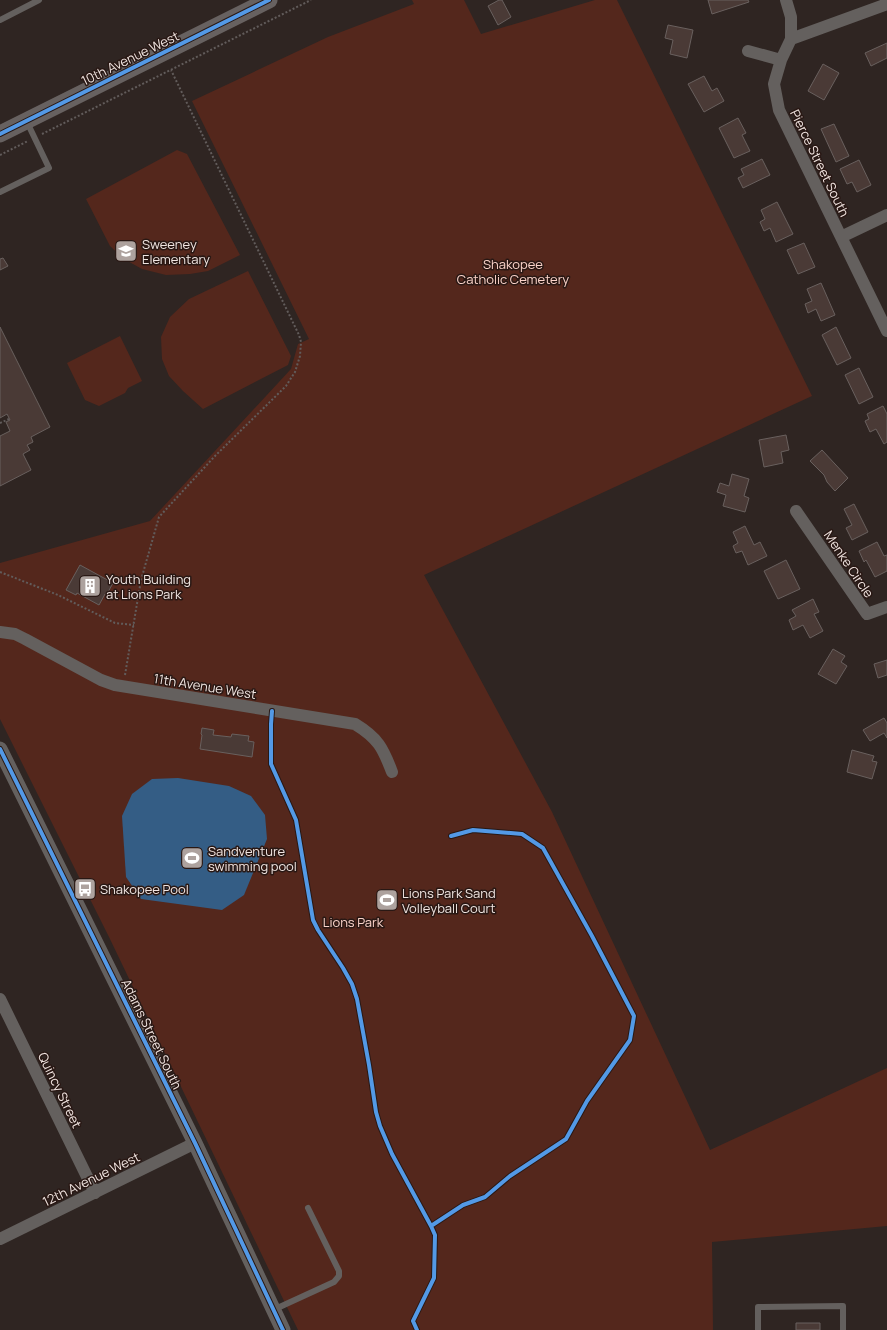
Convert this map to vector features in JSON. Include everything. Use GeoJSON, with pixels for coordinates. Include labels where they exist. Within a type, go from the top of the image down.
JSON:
{"type":"FeatureCollection","features":[{"type":"Feature","properties":{"kind":"main road","name":"10th Avenue West"},"geometry":{"type":"LineString","coordinates":[[0,134],[269,0]]}},
{"type":"Feature","properties":{"kind":"street","name":"Pierce Street South"},"geometry":{"type":"LineString","coordinates":[[786,0],[791,17],[791,38],[781,60],[774,84],[779,110],[887,331]]}},
{"type":"Feature","properties":{"kind":"street"},"geometry":{"type":"LineString","coordinates":[[791,38],[887,4]]}},
{"type":"Feature","properties":{"kind":"street"},"geometry":{"type":"LineString","coordinates":[[748,51],[781,60]]}},
{"type":"Feature","properties":{"kind":"street"},"geometry":{"type":"LineString","coordinates":[[841,238],[887,215]]}},
{"type":"Feature","properties":{"kind":"street","name":"Menke Circle"},"geometry":{"type":"LineString","coordinates":[[796,511],[866,614],[887,607]]}},
{"type":"Feature","properties":{"kind":"street","name":"11th Avenue West"},"geometry":{"type":"LineString","coordinates":[[0,632],[16,634],[25,638],[101,680],[115,685],[355,724],[365,730],[378,742],[385,754],[392,772]]}},
{"type":"Feature","properties":{"kind":"street","name":"Adams Street South"},"geometry":{"type":"LineString","coordinates":[[0,749],[195,1143],[283,1330]]}},
{"type":"Feature","properties":{"kind":"street","name":"Quincy Street"},"geometry":{"type":"LineString","coordinates":[[0,999],[95,1193]]}},
{"type":"Feature","properties":{"kind":"street","name":"12th Avenue West"},"geometry":{"type":"LineString","coordinates":[[0,1239],[195,1143]]}},
{"type":"Feature","properties":{"kind":"lane"},"geometry":{"type":"LineString","coordinates":[[0,20],[39,0]]}},
{"type":"Feature","properties":{"kind":"lane"},"geometry":{"type":"LineString","coordinates":[[0,192],[50,168],[26,121]]}},
{"type":"Feature","properties":{"kind":"lane"},"geometry":{"type":"LineString","coordinates":[[274,1310],[334,1282],[339,1276],[339,1271],[308,1208]]}},
{"type":"Feature","properties":{"kind":"lane"},"geometry":{"type":"LineString","coordinates":[[758,1330],[758,1307],[843,1306],[843,1330]]}},
{"type":"Feature","properties":{"kind":"path"},"geometry":{"type":"LineString","coordinates":[[0,155],[311,0]]}},
{"type":"Feature","properties":{"kind":"path"},"geometry":{"type":"LineString","coordinates":[[125,676],[141,580],[159,517],[215,456],[286,386],[295,372],[300,356],[301,342],[299,335],[171,70]]}},
{"type":"Feature","properties":{"kind":"path"},"geometry":{"type":"LineString","coordinates":[[0,423],[9,419]]}},
{"type":"Feature","properties":{"kind":"path"},"geometry":{"type":"LineString","coordinates":[[0,572],[58,596],[115,623],[134,625]]}},
{"type":"Feature","properties":{"kind":"green space","name":"Lions Park"},"geometry":{"type":"Polygon","coordinates":[[[412,0],[464,0],[481,34],[595,0],[617,0],[812,396],[424,575],[552,812],[710,1150],[887,1068],[887,1226],[712,1242],[713,1330],[298,1330],[109,937],[0,719],[0,563],[150,521],[291,369],[298,344],[309,339],[192,101],[328,37],[414,4],[412,0]]]}},
{"type":"Feature","properties":{"kind":"green space"},"geometry":{"type":"Polygon","coordinates":[[[177,150],[187,154],[240,255],[208,271],[190,274],[166,275],[142,269],[124,259],[110,246],[86,199],[177,150]]]}},
{"type":"Feature","properties":{"kind":"green space"},"geometry":{"type":"Polygon","coordinates":[[[248,271],[291,356],[288,365],[203,409],[169,376],[162,359],[161,337],[170,317],[189,299],[248,271]]]}},
{"type":"Feature","properties":{"kind":"green space"},"geometry":{"type":"Polygon","coordinates":[[[120,336],[142,381],[128,388],[125,393],[99,406],[85,400],[67,363],[120,336]]]}},
{"type":"Feature","properties":{"kind":"water","name":"Sandventure swimming pool"},"geometry":{"type":"Polygon","coordinates":[[[178,778],[229,786],[251,796],[265,815],[267,839],[244,895],[222,910],[141,899],[126,877],[122,816],[132,794],[152,779],[178,778]]]}},
{"type":"Feature","properties":{"kind":"building"},"geometry":{"type":"Polygon","coordinates":[[[502,0],[511,17],[498,25],[488,6],[502,0]]]}},
{"type":"Feature","properties":{"kind":"building"},"geometry":{"type":"Polygon","coordinates":[[[708,0],[748,0],[749,2],[712,14],[708,0]]]}},
{"type":"Feature","properties":{"kind":"building"},"geometry":{"type":"Polygon","coordinates":[[[668,25],[693,30],[687,58],[670,54],[673,40],[665,38],[668,25]]]}},
{"type":"Feature","properties":{"kind":"building"},"geometry":{"type":"Polygon","coordinates":[[[887,43],[887,58],[871,66],[865,53],[887,43]]]}},
{"type":"Feature","properties":{"kind":"building"},"geometry":{"type":"Polygon","coordinates":[[[823,64],[839,73],[824,100],[808,91],[823,64]]]}},
{"type":"Feature","properties":{"kind":"building"},"geometry":{"type":"Polygon","coordinates":[[[704,76],[712,91],[717,88],[724,101],[704,112],[688,84],[704,76]]]}},
{"type":"Feature","properties":{"kind":"building"},"geometry":{"type":"Polygon","coordinates":[[[738,118],[746,133],[742,135],[750,151],[734,158],[719,128],[738,118]]]}},
{"type":"Feature","properties":{"kind":"building"},"geometry":{"type":"Polygon","coordinates":[[[834,124],[849,156],[836,162],[821,129],[834,124]]]}},
{"type":"Feature","properties":{"kind":"building"},"geometry":{"type":"Polygon","coordinates":[[[762,159],[770,175],[743,188],[738,178],[744,175],[741,169],[762,159]]]}},
{"type":"Feature","properties":{"kind":"building"},"geometry":{"type":"Polygon","coordinates":[[[859,160],[871,185],[857,192],[852,182],[847,184],[840,169],[859,160]]]}},
{"type":"Feature","properties":{"kind":"building"},"geometry":{"type":"Polygon","coordinates":[[[777,202],[793,234],[776,242],[770,228],[764,231],[760,222],[765,219],[761,210],[777,202]]]}},
{"type":"Feature","properties":{"kind":"building"},"geometry":{"type":"Polygon","coordinates":[[[804,243],[815,267],[798,274],[787,250],[804,243]]]}},
{"type":"Feature","properties":{"kind":"building"},"geometry":{"type":"Polygon","coordinates":[[[3,258],[8,266],[0,270],[0,259],[3,258]]]}},
{"type":"Feature","properties":{"kind":"building"},"geometry":{"type":"Polygon","coordinates":[[[821,283],[835,315],[821,321],[816,309],[808,313],[805,304],[812,301],[807,289],[821,283]]]}},
{"type":"Feature","properties":{"kind":"building"},"geometry":{"type":"Polygon","coordinates":[[[0,327],[50,427],[31,437],[33,442],[27,445],[30,450],[23,454],[31,470],[0,486],[0,436],[10,431],[6,422],[10,420],[7,414],[0,418],[0,327]]]}},
{"type":"Feature","properties":{"kind":"building"},"geometry":{"type":"Polygon","coordinates":[[[836,327],[851,358],[837,365],[822,335],[836,327]]]}},
{"type":"Feature","properties":{"kind":"building"},"geometry":{"type":"Polygon","coordinates":[[[859,368],[873,397],[859,404],[845,375],[859,368]]]}},
{"type":"Feature","properties":{"kind":"building"},"geometry":{"type":"Polygon","coordinates":[[[883,406],[887,414],[887,442],[884,444],[876,429],[870,432],[865,421],[869,419],[867,414],[883,406]]]}},
{"type":"Feature","properties":{"kind":"building"},"geometry":{"type":"Polygon","coordinates":[[[786,435],[789,450],[781,452],[783,463],[764,467],[759,440],[786,435]]]}},
{"type":"Feature","properties":{"kind":"building"},"geometry":{"type":"Polygon","coordinates":[[[822,450],[848,478],[835,491],[827,482],[824,475],[810,461],[822,450]]]}},
{"type":"Feature","properties":{"kind":"building"},"geometry":{"type":"Polygon","coordinates":[[[732,474],[749,479],[744,496],[749,498],[745,512],[723,506],[726,495],[717,492],[720,483],[729,486],[732,474]]]}},
{"type":"Feature","properties":{"kind":"building"},"geometry":{"type":"Polygon","coordinates":[[[854,504],[868,532],[852,540],[846,528],[852,525],[844,509],[854,504]]]}},
{"type":"Feature","properties":{"kind":"building"},"geometry":{"type":"Polygon","coordinates":[[[745,526],[754,545],[760,542],[767,556],[748,565],[742,551],[736,553],[733,546],[738,543],[733,532],[745,526]]]}},
{"type":"Feature","properties":{"kind":"building"},"geometry":{"type":"Polygon","coordinates":[[[877,542],[884,556],[887,555],[887,571],[875,577],[866,560],[864,562],[859,551],[877,542]]]}},
{"type":"Feature","properties":{"kind":"building"},"geometry":{"type":"Polygon","coordinates":[[[786,560],[800,589],[778,599],[764,571],[786,560]]]}},
{"type":"Feature","properties":{"kind":"building","name":"Youth Building at Lions Park"},"geometry":{"type":"Polygon","coordinates":[[[80,565],[113,583],[99,605],[77,593],[76,595],[66,590],[80,565]]]}},
{"type":"Feature","properties":{"kind":"building"},"geometry":{"type":"Polygon","coordinates":[[[813,599],[819,612],[814,614],[823,631],[810,638],[803,625],[793,630],[789,620],[796,616],[792,610],[813,599]]]}},
{"type":"Feature","properties":{"kind":"building"},"geometry":{"type":"Polygon","coordinates":[[[833,649],[845,656],[841,662],[847,666],[836,684],[818,674],[833,649]]]}},
{"type":"Feature","properties":{"kind":"building"},"geometry":{"type":"Polygon","coordinates":[[[887,660],[887,675],[878,678],[874,664],[887,660]]]}},
{"type":"Feature","properties":{"kind":"building"},"geometry":{"type":"Polygon","coordinates":[[[884,718],[887,723],[887,738],[884,733],[870,741],[863,730],[884,718]]]}},
{"type":"Feature","properties":{"kind":"building"},"geometry":{"type":"Polygon","coordinates":[[[202,728],[214,730],[213,735],[231,737],[232,734],[249,736],[248,741],[254,742],[252,757],[200,749],[202,728]]]}},
{"type":"Feature","properties":{"kind":"building"},"geometry":{"type":"Polygon","coordinates":[[[852,750],[874,756],[872,761],[877,762],[872,779],[847,772],[852,750]]]}},
{"type":"Feature","properties":{"kind":"building"},"geometry":{"type":"Polygon","coordinates":[[[796,1323],[820,1323],[820,1330],[796,1330],[796,1323]]]}},
{"type":"Feature","properties":{"kind":"cycle path"},"geometry":{"type":"LineString","coordinates":[[0,134],[269,0]]}},
{"type":"Feature","properties":{"kind":"cycle path"},"geometry":{"type":"LineString","coordinates":[[272,711],[271,764],[296,820],[313,920],[352,984],[357,999],[376,1112],[380,1126],[392,1154],[435,1235],[434,1278],[413,1321],[417,1330]]}},
{"type":"Feature","properties":{"kind":"cycle path"},"geometry":{"type":"LineString","coordinates":[[0,749],[195,1143],[283,1330]]}},
{"type":"Feature","properties":{"kind":"cycle path"},"geometry":{"type":"LineString","coordinates":[[431,1226],[463,1205],[485,1197],[510,1176],[566,1139],[587,1101],[630,1040],[634,1016],[543,848],[522,834],[473,830],[451,836]]}},
{"type":"Feature","properties":{"kind":"place","name":"Sweeney Elementary"},"geometry":{"type":"Point","coordinates":[126,251]}},
{"type":"Feature","properties":{"kind":"place","name":"Youth Building at Lions Park"},"geometry":{"type":"Point","coordinates":[90,586]}},
{"type":"Feature","properties":{"kind":"place","name":"Sandventure swimming pool"},"geometry":{"type":"Point","coordinates":[192,858]}},
{"type":"Feature","properties":{"kind":"place","name":"Shakopee Pool"},"geometry":{"type":"Point","coordinates":[85,889]}},
{"type":"Feature","properties":{"kind":"place","name":"Lions Park Sand Volleyball Court"},"geometry":{"type":"Point","coordinates":[387,900]}},
{"type":"Feature","properties":{"kind":"park label","name":"Shakopee Catholic Cemetery"},"geometry":{"type":"Point","coordinates":[513,272]}}]}
